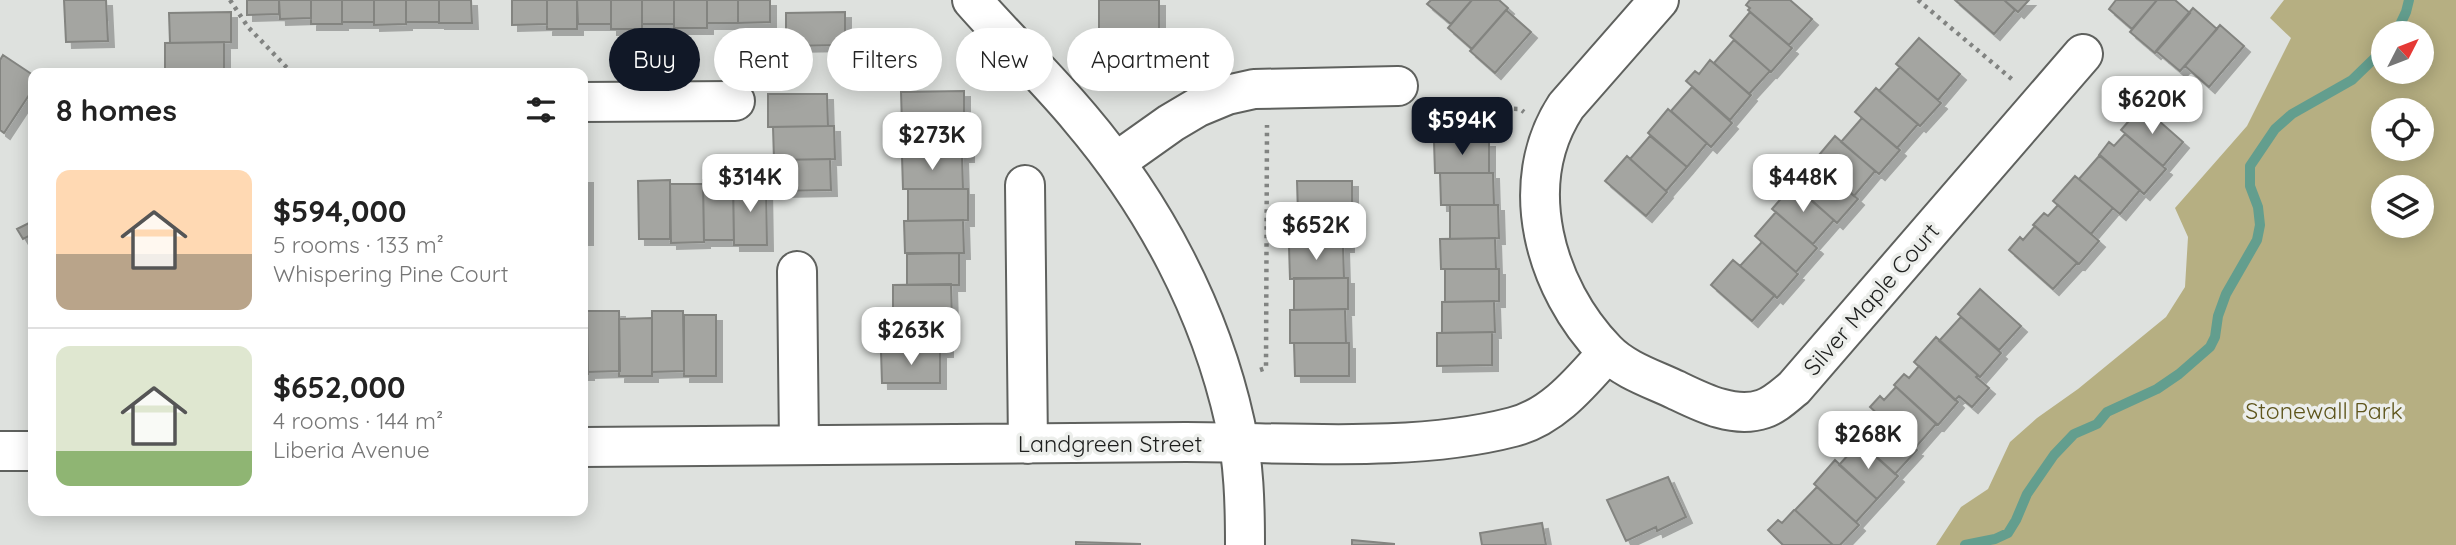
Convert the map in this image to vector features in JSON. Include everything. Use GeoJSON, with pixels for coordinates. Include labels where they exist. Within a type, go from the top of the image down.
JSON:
{"type":"FeatureCollection","features":[{"type":"Feature","properties":{"kind":"street"},"geometry":{"type":"LineString","coordinates":[[1607,353],[1577,314],[1555,273],[1541,228],[1539,196],[1543,158],[1553,128],[1566,106],[1658,0]]}},
{"type":"Feature","properties":{"kind":"street"},"geometry":{"type":"LineString","coordinates":[[976,1],[1079,116],[1116,162],[1154,218],[1191,290],[1224,382],[1238,442],[1245,500],[1245,545]]}},
{"type":"Feature","properties":{"kind":"street","name":"Silver Maple Court"},"geometry":{"type":"LineString","coordinates":[[1607,353],[1641,374],[1700,401],[1728,410],[1762,410],[1776,403],[1811,369],[2083,54]]}},
{"type":"Feature","properties":{"kind":"street"},"geometry":{"type":"LineString","coordinates":[[1116,162],[1171,123],[1198,107],[1227,95],[1254,89],[1398,86]]}},
{"type":"Feature","properties":{"kind":"street"},"geometry":{"type":"LineString","coordinates":[[588,102],[735,101]]}},
{"type":"Feature","properties":{"kind":"street"},"geometry":{"type":"LineString","coordinates":[[1024,185],[1028,444]]}},
{"type":"Feature","properties":{"kind":"street"},"geometry":{"type":"LineString","coordinates":[[797,271],[799,445]]}},
{"type":"Feature","properties":{"kind":"street","name":"Landgreen Street"},"geometry":{"type":"LineString","coordinates":[[588,447],[1387,443],[1477,435],[1516,427],[1546,412],[1576,388],[1607,353]]}},
{"type":"Feature","properties":{"kind":"street"},"geometry":{"type":"LineString","coordinates":[[0,451],[28,451]]}},
{"type":"Feature","properties":{"kind":"path"},"geometry":{"type":"LineString","coordinates":[[230,0],[248,27],[287,68]]}},
{"type":"Feature","properties":{"kind":"path"},"geometry":{"type":"LineString","coordinates":[[1918,0],[2040,103]]}},
{"type":"Feature","properties":{"kind":"path"},"geometry":{"type":"LineString","coordinates":[[1398,86],[1399,106],[1520,109],[1553,128]]}},
{"type":"Feature","properties":{"kind":"path"},"geometry":{"type":"LineString","coordinates":[[1224,382],[1266,368],[1267,89]]}},
{"type":"Feature","properties":{"kind":"green space","name":"Stonewall Park"},"geometry":{"type":"Polygon","coordinates":[[[2284,0],[2456,0],[2456,545],[1936,545],[1961,507],[1988,489],[2010,442],[2166,317],[2185,287],[2188,237],[2175,208],[2247,126],[2291,38],[2270,18],[2284,0]]]}},
{"type":"Feature","properties":{"kind":"building"},"geometry":{"type":"Polygon","coordinates":[[[64,0],[106,0],[108,41],[66,42],[64,0]]]}},
{"type":"Feature","properties":{"kind":"building"},"geometry":{"type":"Polygon","coordinates":[[[247,0],[279,0],[279,14],[247,15],[247,0]]]}},
{"type":"Feature","properties":{"kind":"building"},"geometry":{"type":"Polygon","coordinates":[[[279,0],[311,0],[311,18],[280,19],[279,0]]]}},
{"type":"Feature","properties":{"kind":"building"},"geometry":{"type":"Polygon","coordinates":[[[311,0],[342,0],[342,24],[311,24],[311,0]]]}},
{"type":"Feature","properties":{"kind":"building"},"geometry":{"type":"Polygon","coordinates":[[[342,0],[374,0],[374,22],[342,22],[342,0]]]}},
{"type":"Feature","properties":{"kind":"building"},"geometry":{"type":"Polygon","coordinates":[[[374,0],[406,0],[406,24],[374,25],[374,0]]]}},
{"type":"Feature","properties":{"kind":"building"},"geometry":{"type":"Polygon","coordinates":[[[406,0],[439,0],[439,22],[406,22],[406,0]]]}},
{"type":"Feature","properties":{"kind":"building"},"geometry":{"type":"Polygon","coordinates":[[[439,0],[471,0],[472,23],[439,23],[439,0]]]}},
{"type":"Feature","properties":{"kind":"building"},"geometry":{"type":"Polygon","coordinates":[[[512,0],[547,0],[547,24],[512,25],[512,0]]]}},
{"type":"Feature","properties":{"kind":"building"},"geometry":{"type":"Polygon","coordinates":[[[547,0],[577,0],[577,29],[547,29],[547,0]]]}},
{"type":"Feature","properties":{"kind":"building"},"geometry":{"type":"Polygon","coordinates":[[[577,0],[611,0],[611,24],[578,24],[577,0]]]}},
{"type":"Feature","properties":{"kind":"building"},"geometry":{"type":"Polygon","coordinates":[[[611,0],[642,0],[642,28],[611,28],[611,0]]]}},
{"type":"Feature","properties":{"kind":"building"},"geometry":{"type":"Polygon","coordinates":[[[642,0],[674,0],[674,24],[642,24],[642,0]]]}},
{"type":"Feature","properties":{"kind":"building"},"geometry":{"type":"Polygon","coordinates":[[[674,0],[707,0],[707,28],[674,28],[674,0]]]}},
{"type":"Feature","properties":{"kind":"building"},"geometry":{"type":"Polygon","coordinates":[[[707,0],[738,0],[738,23],[707,23],[707,0]]]}},
{"type":"Feature","properties":{"kind":"building"},"geometry":{"type":"Polygon","coordinates":[[[738,0],[770,0],[770,22],[738,23],[738,0]]]}},
{"type":"Feature","properties":{"kind":"building"},"geometry":{"type":"Polygon","coordinates":[[[1099,0],[1159,0],[1159,28],[1099,28],[1099,0]]]}},
{"type":"Feature","properties":{"kind":"building"},"geometry":{"type":"Polygon","coordinates":[[[1431,0],[1472,0],[1451,24],[1427,4],[1431,0]]]}},
{"type":"Feature","properties":{"kind":"building"},"geometry":{"type":"Polygon","coordinates":[[[1472,0],[1499,0],[1508,8],[1472,49],[1448,28],[1472,0]]]}},
{"type":"Feature","properties":{"kind":"building"},"geometry":{"type":"Polygon","coordinates":[[[1750,0],[1790,0],[1812,19],[1789,45],[1748,10],[1750,8],[1746,5],[1750,0]]]}},
{"type":"Feature","properties":{"kind":"building"},"geometry":{"type":"Polygon","coordinates":[[[1955,0],[2004,0],[2015,10],[1994,34],[1955,0]]]}},
{"type":"Feature","properties":{"kind":"building"},"geometry":{"type":"Polygon","coordinates":[[[2004,0],[2029,0],[2018,12],[2004,0]]]}},
{"type":"Feature","properties":{"kind":"building"},"geometry":{"type":"Polygon","coordinates":[[[2116,0],[2157,0],[2132,29],[2109,9],[2116,0]]]}},
{"type":"Feature","properties":{"kind":"building"},"geometry":{"type":"Polygon","coordinates":[[[2157,0],[2175,0],[2190,13],[2155,53],[2130,32],[2157,0]]]}},
{"type":"Feature","properties":{"kind":"building"},"geometry":{"type":"Polygon","coordinates":[[[2193,8],[2217,29],[2180,71],[2156,51],[2193,8]]]}},
{"type":"Feature","properties":{"kind":"building"},"geometry":{"type":"Polygon","coordinates":[[[1506,10],[1531,32],[1495,73],[1470,51],[1506,10]]]}},
{"type":"Feature","properties":{"kind":"building"},"geometry":{"type":"Polygon","coordinates":[[[231,12],[231,42],[170,43],[169,13],[231,12]]]}},
{"type":"Feature","properties":{"kind":"building"},"geometry":{"type":"Polygon","coordinates":[[[845,12],[845,28],[827,28],[827,45],[813,46],[813,28],[786,28],[786,13],[845,12]]]}},
{"type":"Feature","properties":{"kind":"building"},"geometry":{"type":"Polygon","coordinates":[[[1750,12],[1792,48],[1771,72],[1730,36],[1750,12]]]}},
{"type":"Feature","properties":{"kind":"building"},"geometry":{"type":"Polygon","coordinates":[[[2220,25],[2244,46],[2209,87],[2185,66],[2220,25]]]}},
{"type":"Feature","properties":{"kind":"building"},"geometry":{"type":"Polygon","coordinates":[[[1919,38],[1960,74],[1938,100],[1896,64],[1919,38]]]}},
{"type":"Feature","properties":{"kind":"building"},"geometry":{"type":"Polygon","coordinates":[[[1734,40],[1770,71],[1749,94],[1714,63],[1734,40]]]}},
{"type":"Feature","properties":{"kind":"building"},"geometry":{"type":"Polygon","coordinates":[[[224,42],[224,68],[165,68],[165,43],[224,42]]]}},
{"type":"Feature","properties":{"kind":"building"},"geometry":{"type":"Polygon","coordinates":[[[3,55],[28,72],[28,97],[4,133],[0,130],[0,60],[3,55]]]}},
{"type":"Feature","properties":{"kind":"building"},"geometry":{"type":"Polygon","coordinates":[[[1710,60],[1751,95],[1730,120],[1686,81],[1695,71],[1699,74],[1710,60]]]}},
{"type":"Feature","properties":{"kind":"building"},"geometry":{"type":"Polygon","coordinates":[[[1900,67],[1941,103],[1920,126],[1879,91],[1900,67]]]}},
{"type":"Feature","properties":{"kind":"building"},"geometry":{"type":"Polygon","coordinates":[[[1692,87],[1732,123],[1711,147],[1671,111],[1692,87]]]}},
{"type":"Feature","properties":{"kind":"building"},"geometry":{"type":"Polygon","coordinates":[[[1876,88],[1918,124],[1897,148],[1855,112],[1876,88]]]}},
{"type":"Feature","properties":{"kind":"building"},"geometry":{"type":"Polygon","coordinates":[[[964,91],[964,125],[902,125],[901,92],[964,91]]]}},
{"type":"Feature","properties":{"kind":"building"},"geometry":{"type":"Polygon","coordinates":[[[768,94],[827,94],[828,126],[768,127],[768,94]]]}},
{"type":"Feature","properties":{"kind":"building"},"geometry":{"type":"Polygon","coordinates":[[[2142,106],[2183,142],[2163,166],[2121,130],[2142,106]]]}},
{"type":"Feature","properties":{"kind":"building"},"geometry":{"type":"Polygon","coordinates":[[[1668,109],[1707,143],[1687,167],[1648,133],[1668,109]]]}},
{"type":"Feature","properties":{"kind":"building"},"geometry":{"type":"Polygon","coordinates":[[[1862,118],[1900,150],[1879,174],[1841,142],[1862,118]]]}},
{"type":"Feature","properties":{"kind":"building"},"geometry":{"type":"Polygon","coordinates":[[[906,125],[968,125],[968,156],[906,156],[906,125]]]}},
{"type":"Feature","properties":{"kind":"building"},"geometry":{"type":"Polygon","coordinates":[[[834,126],[835,159],[774,160],[773,127],[834,126]]]}},
{"type":"Feature","properties":{"kind":"building"},"geometry":{"type":"Polygon","coordinates":[[[2125,134],[2166,169],[2144,194],[2099,155],[2109,142],[2114,146],[2125,134]]]}},
{"type":"Feature","properties":{"kind":"building"},"geometry":{"type":"Polygon","coordinates":[[[1650,136],[1687,167],[1666,191],[1630,159],[1650,136]]]}},
{"type":"Feature","properties":{"kind":"building"},"geometry":{"type":"Polygon","coordinates":[[[1835,136],[1875,171],[1854,196],[1814,161],[1835,136]]]}},
{"type":"Feature","properties":{"kind":"building"},"geometry":{"type":"Polygon","coordinates":[[[1434,141],[1489,141],[1489,173],[1435,173],[1434,141]]]}},
{"type":"Feature","properties":{"kind":"building"},"geometry":{"type":"Polygon","coordinates":[[[2100,155],[2140,190],[2120,214],[2079,179],[2100,155]]]}},
{"type":"Feature","properties":{"kind":"building"},"geometry":{"type":"Polygon","coordinates":[[[902,156],[962,156],[963,189],[903,189],[902,156]]]}},
{"type":"Feature","properties":{"kind":"building"},"geometry":{"type":"Polygon","coordinates":[[[1627,156],[1667,192],[1646,216],[1605,181],[1627,156]]]}},
{"type":"Feature","properties":{"kind":"building"},"geometry":{"type":"Polygon","coordinates":[[[830,159],[831,190],[778,191],[778,160],[830,159]]]}},
{"type":"Feature","properties":{"kind":"building"},"geometry":{"type":"Polygon","coordinates":[[[1817,164],[1858,199],[1837,223],[1797,187],[1817,164]]]}},
{"type":"Feature","properties":{"kind":"building"},"geometry":{"type":"Polygon","coordinates":[[[1440,173],[1493,173],[1494,205],[1441,205],[1440,173]]]}},
{"type":"Feature","properties":{"kind":"building"},"geometry":{"type":"Polygon","coordinates":[[[2075,176],[2113,208],[2091,234],[2053,201],[2075,176]]]}},
{"type":"Feature","properties":{"kind":"building"},"geometry":{"type":"Polygon","coordinates":[[[670,180],[670,239],[639,239],[638,181],[670,180]]]}},
{"type":"Feature","properties":{"kind":"building"},"geometry":{"type":"Polygon","coordinates":[[[703,180],[733,180],[734,240],[704,240],[703,180]]]}},
{"type":"Feature","properties":{"kind":"building"},"geometry":{"type":"Polygon","coordinates":[[[1297,181],[1352,181],[1352,214],[1298,214],[1297,181]]]}},
{"type":"Feature","properties":{"kind":"building"},"geometry":{"type":"Polygon","coordinates":[[[670,184],[703,184],[704,242],[671,243],[670,184]]]}},
{"type":"Feature","properties":{"kind":"building"},"geometry":{"type":"Polygon","coordinates":[[[733,184],[766,184],[767,245],[734,245],[733,184]]]}},
{"type":"Feature","properties":{"kind":"building"},"geometry":{"type":"Polygon","coordinates":[[[1793,185],[1834,220],[1813,244],[1772,209],[1793,185]]]}},
{"type":"Feature","properties":{"kind":"building"},"geometry":{"type":"Polygon","coordinates":[[[908,189],[968,189],[968,220],[908,221],[908,189]]]}},
{"type":"Feature","properties":{"kind":"building"},"geometry":{"type":"Polygon","coordinates":[[[1450,205],[1498,205],[1499,238],[1450,239],[1450,205]]]}},
{"type":"Feature","properties":{"kind":"building"},"geometry":{"type":"Polygon","coordinates":[[[2058,205],[2099,241],[2079,264],[2033,225],[2044,213],[2048,216],[2058,205]]]}},
{"type":"Feature","properties":{"kind":"building"},"geometry":{"type":"Polygon","coordinates":[[[1776,212],[1817,248],[1796,272],[1755,236],[1776,212]]]}},
{"type":"Feature","properties":{"kind":"building"},"geometry":{"type":"Polygon","coordinates":[[[1348,213],[1348,246],[1293,246],[1293,214],[1348,213]]]}},
{"type":"Feature","properties":{"kind":"building"},"geometry":{"type":"Polygon","coordinates":[[[963,220],[964,253],[905,253],[904,221],[963,220]]]}},
{"type":"Feature","properties":{"kind":"building"},"geometry":{"type":"Polygon","coordinates":[[[28,224],[28,236],[23,239],[17,229],[28,224]]]}},
{"type":"Feature","properties":{"kind":"building"},"geometry":{"type":"Polygon","coordinates":[[[2035,226],[2077,263],[2053,289],[2009,250],[2020,237],[2023,240],[2035,226]]]}},
{"type":"Feature","properties":{"kind":"building"},"geometry":{"type":"Polygon","coordinates":[[[1495,238],[1496,269],[1441,269],[1440,239],[1495,238]]]}},
{"type":"Feature","properties":{"kind":"building"},"geometry":{"type":"Polygon","coordinates":[[[1762,242],[1798,274],[1777,298],[1740,266],[1762,242]]]}},
{"type":"Feature","properties":{"kind":"building"},"geometry":{"type":"Polygon","coordinates":[[[1289,246],[1343,246],[1344,278],[1290,279],[1289,246]]]}},
{"type":"Feature","properties":{"kind":"building"},"geometry":{"type":"Polygon","coordinates":[[[959,253],[959,285],[907,285],[907,254],[959,253]]]}},
{"type":"Feature","properties":{"kind":"building"},"geometry":{"type":"Polygon","coordinates":[[[1733,260],[1775,295],[1752,321],[1711,285],[1733,260]]]}},
{"type":"Feature","properties":{"kind":"building"},"geometry":{"type":"Polygon","coordinates":[[[1445,269],[1499,269],[1499,301],[1445,302],[1445,269]]]}},
{"type":"Feature","properties":{"kind":"building"},"geometry":{"type":"Polygon","coordinates":[[[1294,278],[1348,278],[1348,309],[1294,310],[1294,278]]]}},
{"type":"Feature","properties":{"kind":"building"},"geometry":{"type":"Polygon","coordinates":[[[951,284],[952,318],[893,319],[893,285],[951,284]]]}},
{"type":"Feature","properties":{"kind":"building"},"geometry":{"type":"Polygon","coordinates":[[[1980,289],[2021,326],[1999,350],[1958,314],[1980,289]]]}},
{"type":"Feature","properties":{"kind":"building"},"geometry":{"type":"Polygon","coordinates":[[[1494,301],[1495,332],[1442,333],[1442,302],[1494,301]]]}},
{"type":"Feature","properties":{"kind":"building"},"geometry":{"type":"Polygon","coordinates":[[[1345,309],[1346,343],[1290,343],[1290,310],[1345,309]]]}},
{"type":"Feature","properties":{"kind":"building"},"geometry":{"type":"Polygon","coordinates":[[[588,311],[619,311],[620,371],[588,372],[588,311]]]}},
{"type":"Feature","properties":{"kind":"building"},"geometry":{"type":"Polygon","coordinates":[[[652,311],[683,311],[684,371],[652,372],[652,311]]]}},
{"type":"Feature","properties":{"kind":"building"},"geometry":{"type":"Polygon","coordinates":[[[684,315],[716,315],[716,376],[684,376],[684,315]]]}},
{"type":"Feature","properties":{"kind":"building"},"geometry":{"type":"Polygon","coordinates":[[[1961,317],[2001,353],[1980,377],[1939,341],[1961,317]]]}},
{"type":"Feature","properties":{"kind":"building"},"geometry":{"type":"Polygon","coordinates":[[[652,318],[652,376],[619,376],[619,319],[652,318]]]}},
{"type":"Feature","properties":{"kind":"building"},"geometry":{"type":"Polygon","coordinates":[[[947,318],[947,351],[888,351],[888,319],[947,318]]]}},
{"type":"Feature","properties":{"kind":"building"},"geometry":{"type":"Polygon","coordinates":[[[1492,332],[1492,365],[1437,366],[1437,333],[1492,332]]]}},
{"type":"Feature","properties":{"kind":"building"},"geometry":{"type":"Polygon","coordinates":[[[1936,337],[1989,388],[1972,407],[1959,396],[1955,400],[1914,362],[1936,337]]]}},
{"type":"Feature","properties":{"kind":"building"},"geometry":{"type":"Polygon","coordinates":[[[1294,343],[1349,343],[1349,376],[1295,376],[1294,343]]]}},
{"type":"Feature","properties":{"kind":"building"},"geometry":{"type":"Polygon","coordinates":[[[881,351],[940,351],[940,383],[882,383],[881,351]]]}},
{"type":"Feature","properties":{"kind":"building"},"geometry":{"type":"Polygon","coordinates":[[[1919,366],[1958,402],[1938,425],[1894,385],[1904,374],[1909,378],[1919,366]]]}},
{"type":"Feature","properties":{"kind":"building"},"geometry":{"type":"Polygon","coordinates":[[[1896,387],[1936,424],[1915,448],[1870,407],[1880,396],[1884,400],[1896,387]]]}},
{"type":"Feature","properties":{"kind":"building"},"geometry":{"type":"Polygon","coordinates":[[[1877,414],[1917,450],[1895,474],[1855,438],[1877,414]]]}},
{"type":"Feature","properties":{"kind":"building"},"geometry":{"type":"Polygon","coordinates":[[[1860,442],[1898,476],[1877,499],[1839,465],[1860,442]]]}},
{"type":"Feature","properties":{"kind":"building"},"geometry":{"type":"Polygon","coordinates":[[[1835,460],[1877,499],[1856,522],[1814,484],[1835,460]]]}},
{"type":"Feature","properties":{"kind":"building"},"geometry":{"type":"Polygon","coordinates":[[[1668,477],[1686,517],[1657,531],[1656,527],[1626,541],[1607,500],[1668,477]]]}},
{"type":"Feature","properties":{"kind":"building"},"geometry":{"type":"Polygon","coordinates":[[[1817,487],[1859,525],[1840,545],[1833,545],[1795,510],[1817,487]]]}},
{"type":"Feature","properties":{"kind":"building"},"geometry":{"type":"Polygon","coordinates":[[[1794,510],[1833,545],[1783,545],[1768,530],[1778,520],[1782,523],[1794,510]]]}},
{"type":"Feature","properties":{"kind":"building"},"geometry":{"type":"Polygon","coordinates":[[[1542,523],[1546,545],[1482,545],[1480,533],[1542,523]]]}},
{"type":"Feature","properties":{"kind":"building"},"geometry":{"type":"Polygon","coordinates":[[[1352,540],[1394,544],[1394,545],[1352,545],[1352,540]]]}},
{"type":"Feature","properties":{"kind":"building"},"geometry":{"type":"Polygon","coordinates":[[[1076,542],[1140,544],[1140,545],[1076,545],[1076,542]]]}},
{"type":"Feature","properties":{"kind":"waterway"},"geometry":{"type":"LineString","coordinates":[[2402,21],[2409,0]]}},
{"type":"Feature","properties":{"kind":"waterway"},"geometry":{"type":"LineString","coordinates":[[1965,545],[1995,539],[2008,533],[2027,494],[2054,455],[2074,434],[2097,424],[2107,412],[2157,389],[2210,347],[2226,294],[2257,240],[2260,225],[2258,207],[2250,186],[2250,166],[2275,129],[2292,114],[2352,80],[2371,62]]}}]}
